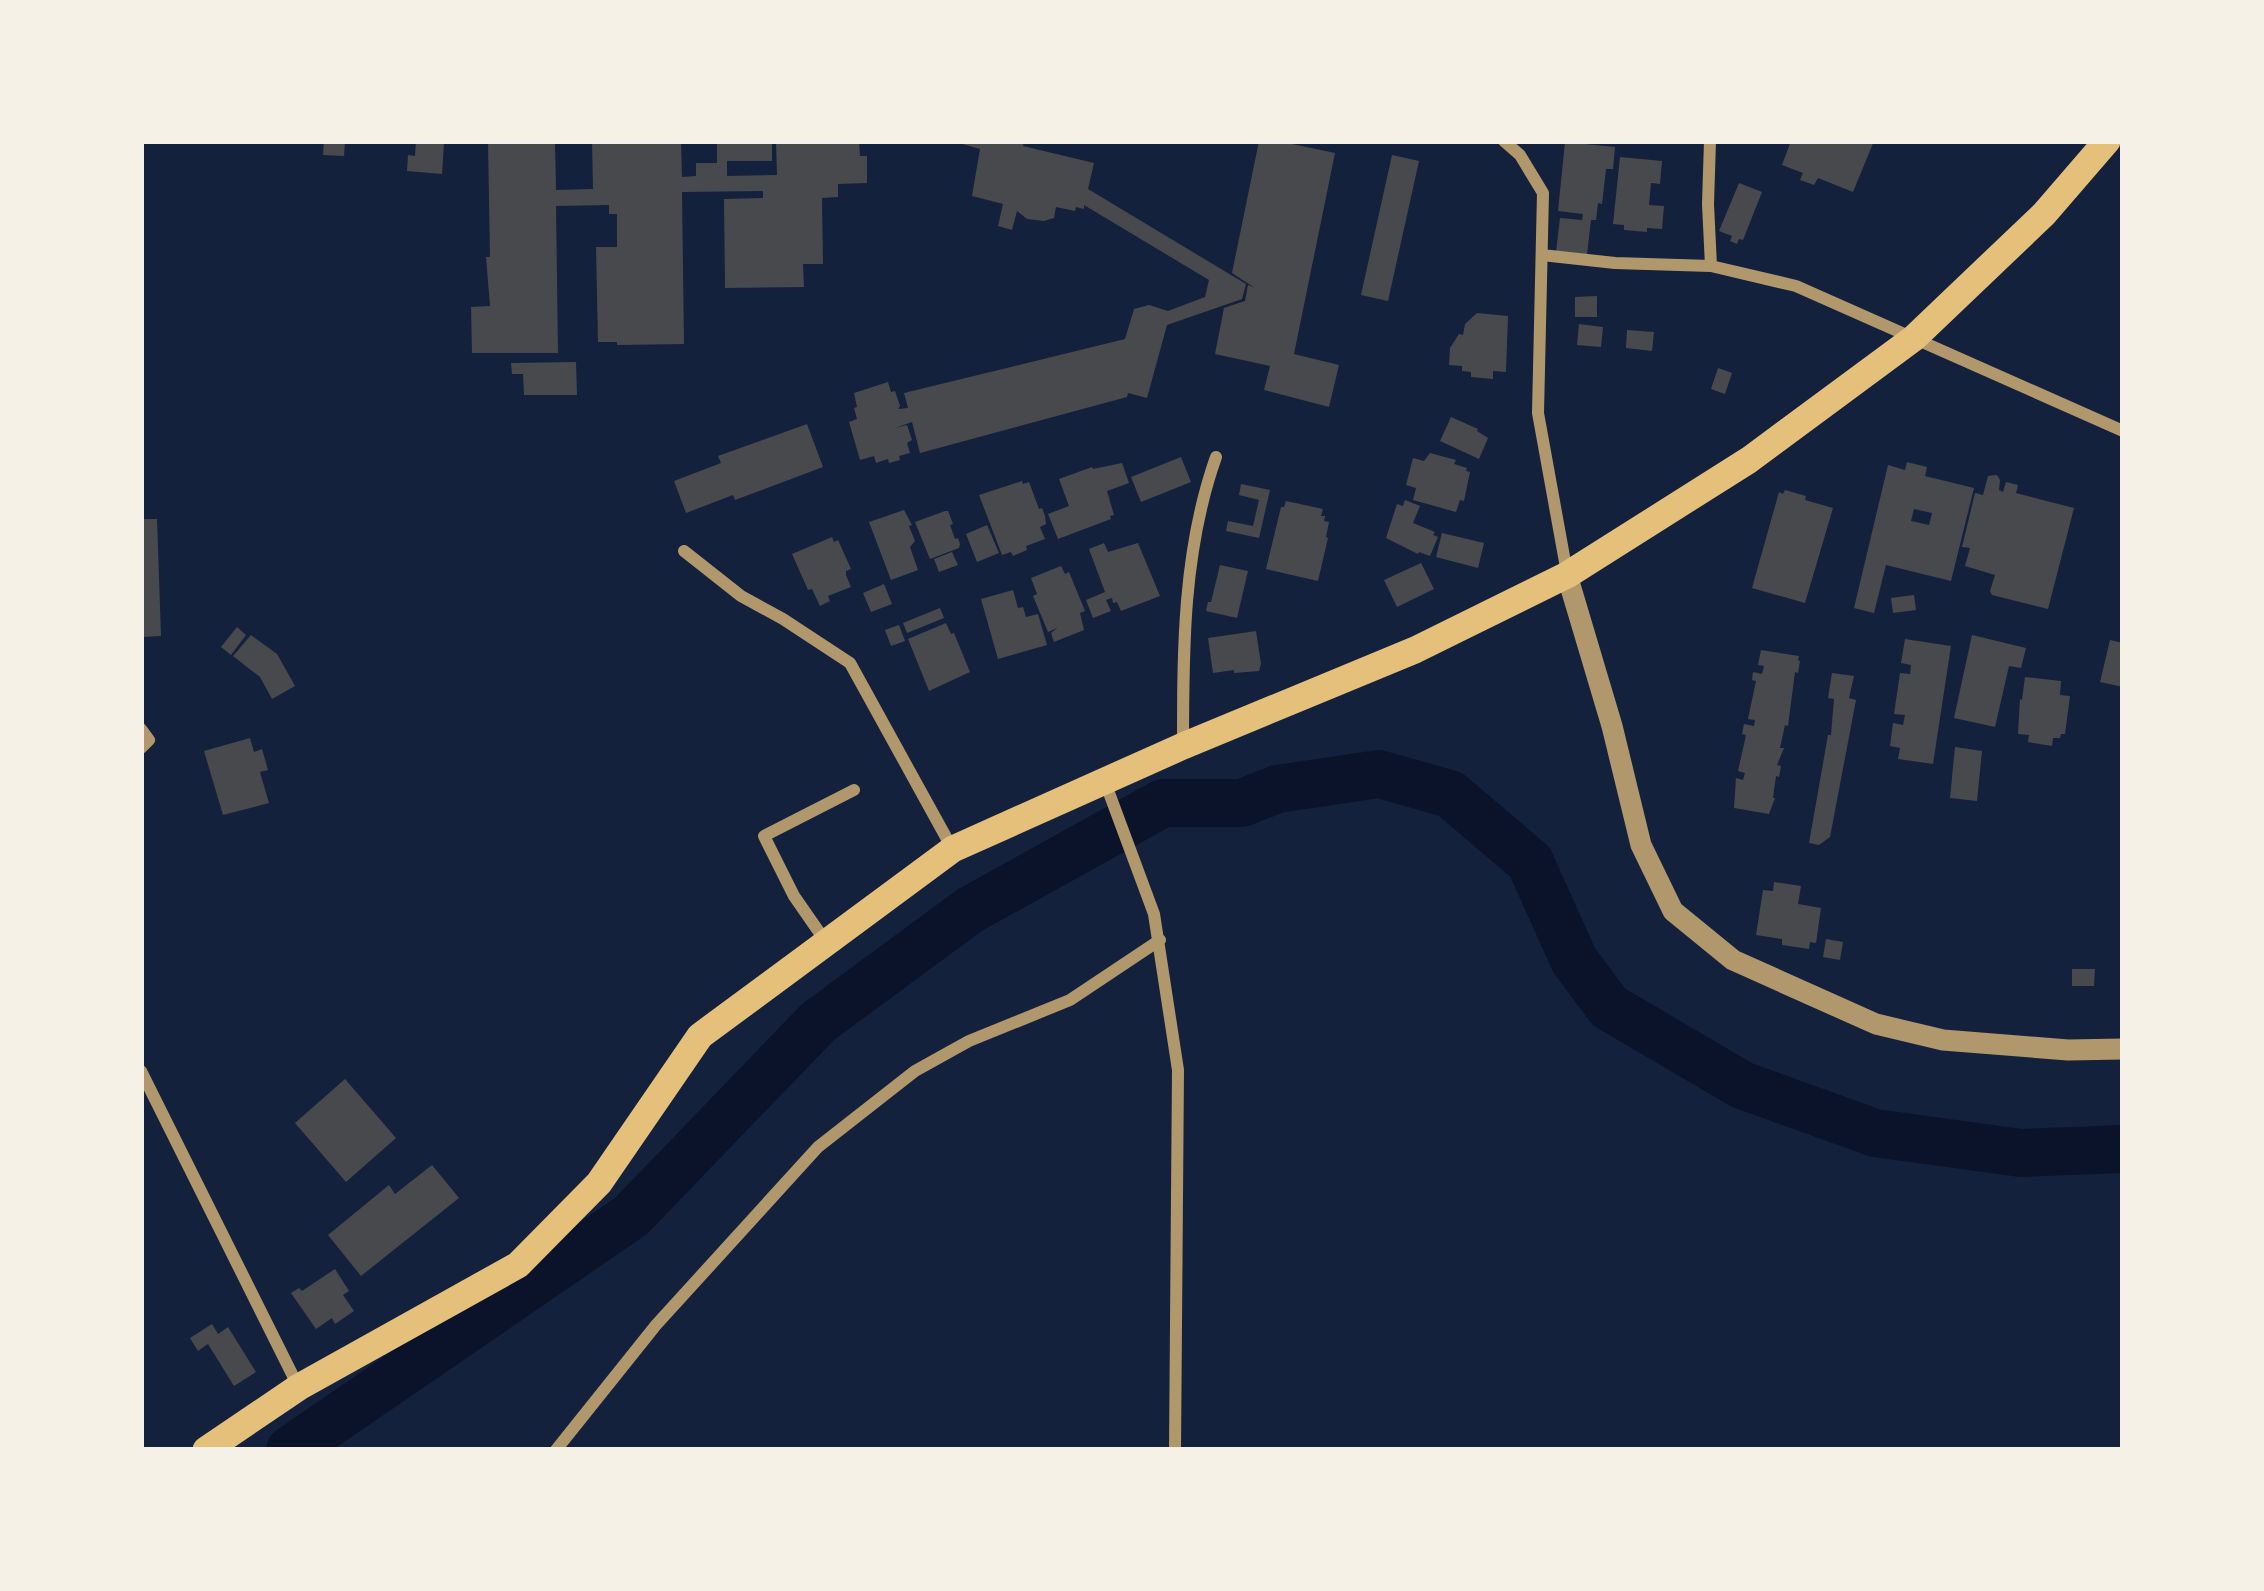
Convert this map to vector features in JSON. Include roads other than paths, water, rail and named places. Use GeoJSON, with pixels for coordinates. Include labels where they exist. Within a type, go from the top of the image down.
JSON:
{"type":"FeatureCollection","features":[{"type":"Feature","properties":{"kind":"main road"},"geometry":{"type":"LineString","coordinates":[[206,1450],[299,1388],[518,1265],[599,1183],[700,1036],[953,849],[1108,794],[1183,746],[1415,650],[1567,575],[1749,460],[1914,338],[2044,214],[2107,141]]}},
{"type":"Feature","properties":{"kind":"street"},"geometry":{"type":"LineString","coordinates":[[1504,141],[1520,155],[1543,194],[1538,413],[1567,575],[1612,726],[1640,845],[1673,911],[1733,960],[1876,1024],[1943,1040],[2068,1050],[2123,1049]]}},
{"type":"Feature","properties":{"kind":"street"},"geometry":{"type":"LineString","coordinates":[[1710,141],[1711,266]]}},
{"type":"Feature","properties":{"kind":"street"},"geometry":{"type":"LineString","coordinates":[[1542,256],[1711,266],[1796,286],[2123,431]]}},
{"type":"Feature","properties":{"kind":"street"},"geometry":{"type":"LineString","coordinates":[[1183,746],[1191,554],[1216,457]]}},
{"type":"Feature","properties":{"kind":"street"},"geometry":{"type":"LineString","coordinates":[[684,550],[741,596],[850,663],[953,849]]}},
{"type":"Feature","properties":{"kind":"street"},"geometry":{"type":"LineString","coordinates":[[141,729],[149,740],[141,748]]}},
{"type":"Feature","properties":{"kind":"street"},"geometry":{"type":"LineString","coordinates":[[826,943],[794,896],[764,836],[854,790]]}},
{"type":"Feature","properties":{"kind":"street"},"geometry":{"type":"LineString","coordinates":[[1108,794],[1154,914],[1178,1070],[1175,1450]]}},
{"type":"Feature","properties":{"kind":"street"},"geometry":{"type":"LineString","coordinates":[[556,1450],[656,1325],[818,1147],[915,1071],[969,1041],[1070,1000],[1160,940]]}},
{"type":"Feature","properties":{"kind":"street"},"geometry":{"type":"LineString","coordinates":[[141,1071],[299,1388]]}},
{"type":"Feature","properties":{"kind":"waterway"},"geometry":{"type":"LineString","coordinates":[[290,1450],[631,1216],[818,1022],[970,910],[1163,803],[1242,803],[1277,789],[1379,774],[1450,794],[1530,862],[1574,960],[1609,1007],[1742,1085],[1875,1133],[2021,1153],[2123,1149]]}}]}
